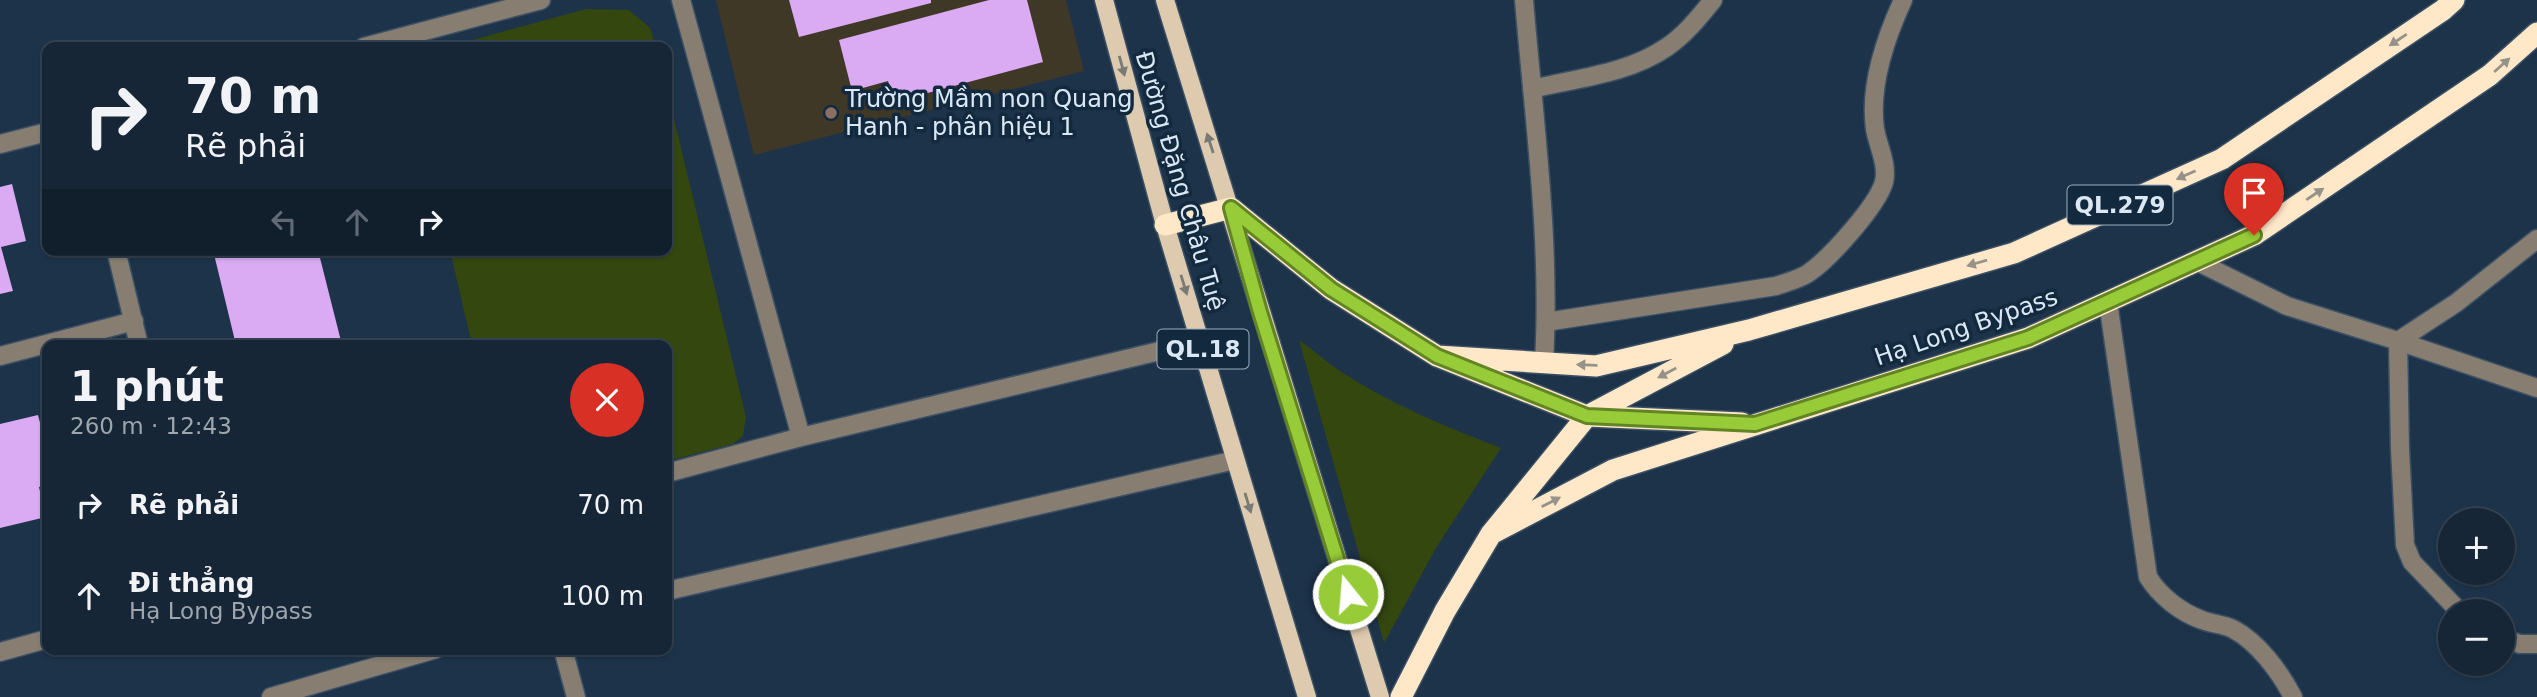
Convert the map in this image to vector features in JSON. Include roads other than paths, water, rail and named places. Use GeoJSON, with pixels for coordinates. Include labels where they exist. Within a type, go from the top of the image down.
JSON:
{"type":"FeatureCollection","features":[{"type":"Feature","properties":{"kind":"highway","name":"QL.279"},"geometry":{"type":"LineString","coordinates":[[1749,330],[2014,253],[2222,159],[2454,0]]}},
{"type":"Feature","properties":{"kind":"highway","name":"Hạ Long Bypass"},"geometry":{"type":"LineString","coordinates":[[1491,534],[1613,470],[2028,338],[2254,235],[2490,75],[2537,33]]}},
{"type":"Feature","properties":{"kind":"highway"},"geometry":{"type":"LineString","coordinates":[[1166,225],[1231,208],[1331,289],[1437,356],[1587,416],[1755,424]]}},
{"type":"Feature","properties":{"kind":"highway"},"geometry":{"type":"LineString","coordinates":[[1437,356],[1597,366],[1749,330]]}},
{"type":"Feature","properties":{"kind":"highway"},"geometry":{"type":"LineString","coordinates":[[1401,697],[1445,611],[1491,534],[1587,416],[1749,330]]}},
{"type":"Feature","properties":{"kind":"main road","name":"Đường Đặng Châu Tuệ"},"geometry":{"type":"LineString","coordinates":[[1104,0],[1166,225],[1307,697]]}},
{"type":"Feature","properties":{"kind":"main road","name":"Đường Đặng Châu Tuệ"},"geometry":{"type":"LineString","coordinates":[[1165,0],[1380,697]]}},
{"type":"Feature","properties":{"kind":"street"},"geometry":{"type":"LineString","coordinates":[[383,42],[541,0]]}},
{"type":"Feature","properties":{"kind":"street"},"geometry":{"type":"LineString","coordinates":[[681,0],[801,437]]}},
{"type":"Feature","properties":{"kind":"street"},"geometry":{"type":"LineString","coordinates":[[1524,0],[1543,223],[1546,322],[1544,362]]}},
{"type":"Feature","properties":{"kind":"street"},"geometry":{"type":"LineString","coordinates":[[1532,89],[1627,68],[1667,47],[1698,19],[1713,0]]}},
{"type":"Feature","properties":{"kind":"street"},"geometry":{"type":"LineString","coordinates":[[1546,322],[1776,286],[1809,274],[1838,247],[1875,201],[1885,180],[1875,129],[1875,100],[1879,65],[1903,0]]}},
{"type":"Feature","properties":{"kind":"street"},"geometry":{"type":"LineString","coordinates":[[0,144],[42,133]]}},
{"type":"Feature","properties":{"kind":"street"},"geometry":{"type":"LineString","coordinates":[[2398,341],[2456,303],[2537,239]]}},
{"type":"Feature","properties":{"kind":"street"},"geometry":{"type":"LineString","coordinates":[[118,256],[138,340]]}},
{"type":"Feature","properties":{"kind":"street"},"geometry":{"type":"LineString","coordinates":[[2196,261],[2287,306],[2537,388]]}},
{"type":"Feature","properties":{"kind":"street"},"geometry":{"type":"LineString","coordinates":[[2108,302],[2148,577],[2165,598],[2188,614],[2230,627],[2241,634],[2272,666],[2292,697]]}},
{"type":"Feature","properties":{"kind":"street"},"geometry":{"type":"LineString","coordinates":[[61,340],[134,321]]}},
{"type":"Feature","properties":{"kind":"street"},"geometry":{"type":"LineString","coordinates":[[672,472],[801,437],[1201,341]]}},
{"type":"Feature","properties":{"kind":"street"},"geometry":{"type":"LineString","coordinates":[[2398,341],[2405,545],[2412,562],[2447,599]]}},
{"type":"Feature","properties":{"kind":"street"},"geometry":{"type":"LineString","coordinates":[[0,356],[42,345]]}},
{"type":"Feature","properties":{"kind":"street"},"geometry":{"type":"LineString","coordinates":[[672,590],[1235,460]]}},
{"type":"Feature","properties":{"kind":"street"},"geometry":{"type":"LineString","coordinates":[[0,652],[42,640]]}},
{"type":"Feature","properties":{"kind":"street"},"geometry":{"type":"LineString","coordinates":[[2515,642],[2537,644]]}},
{"type":"Feature","properties":{"kind":"street"},"geometry":{"type":"LineString","coordinates":[[271,697],[415,655]]}},
{"type":"Feature","properties":{"kind":"street"},"geometry":{"type":"LineString","coordinates":[[566,655],[576,697]]}},
{"type":"Feature","properties":{"kind":"place","name":"Trường Mầm non Quang Hanh - phân hiệu 1"},"geometry":{"type":"Point","coordinates":[831,113]}}]}
